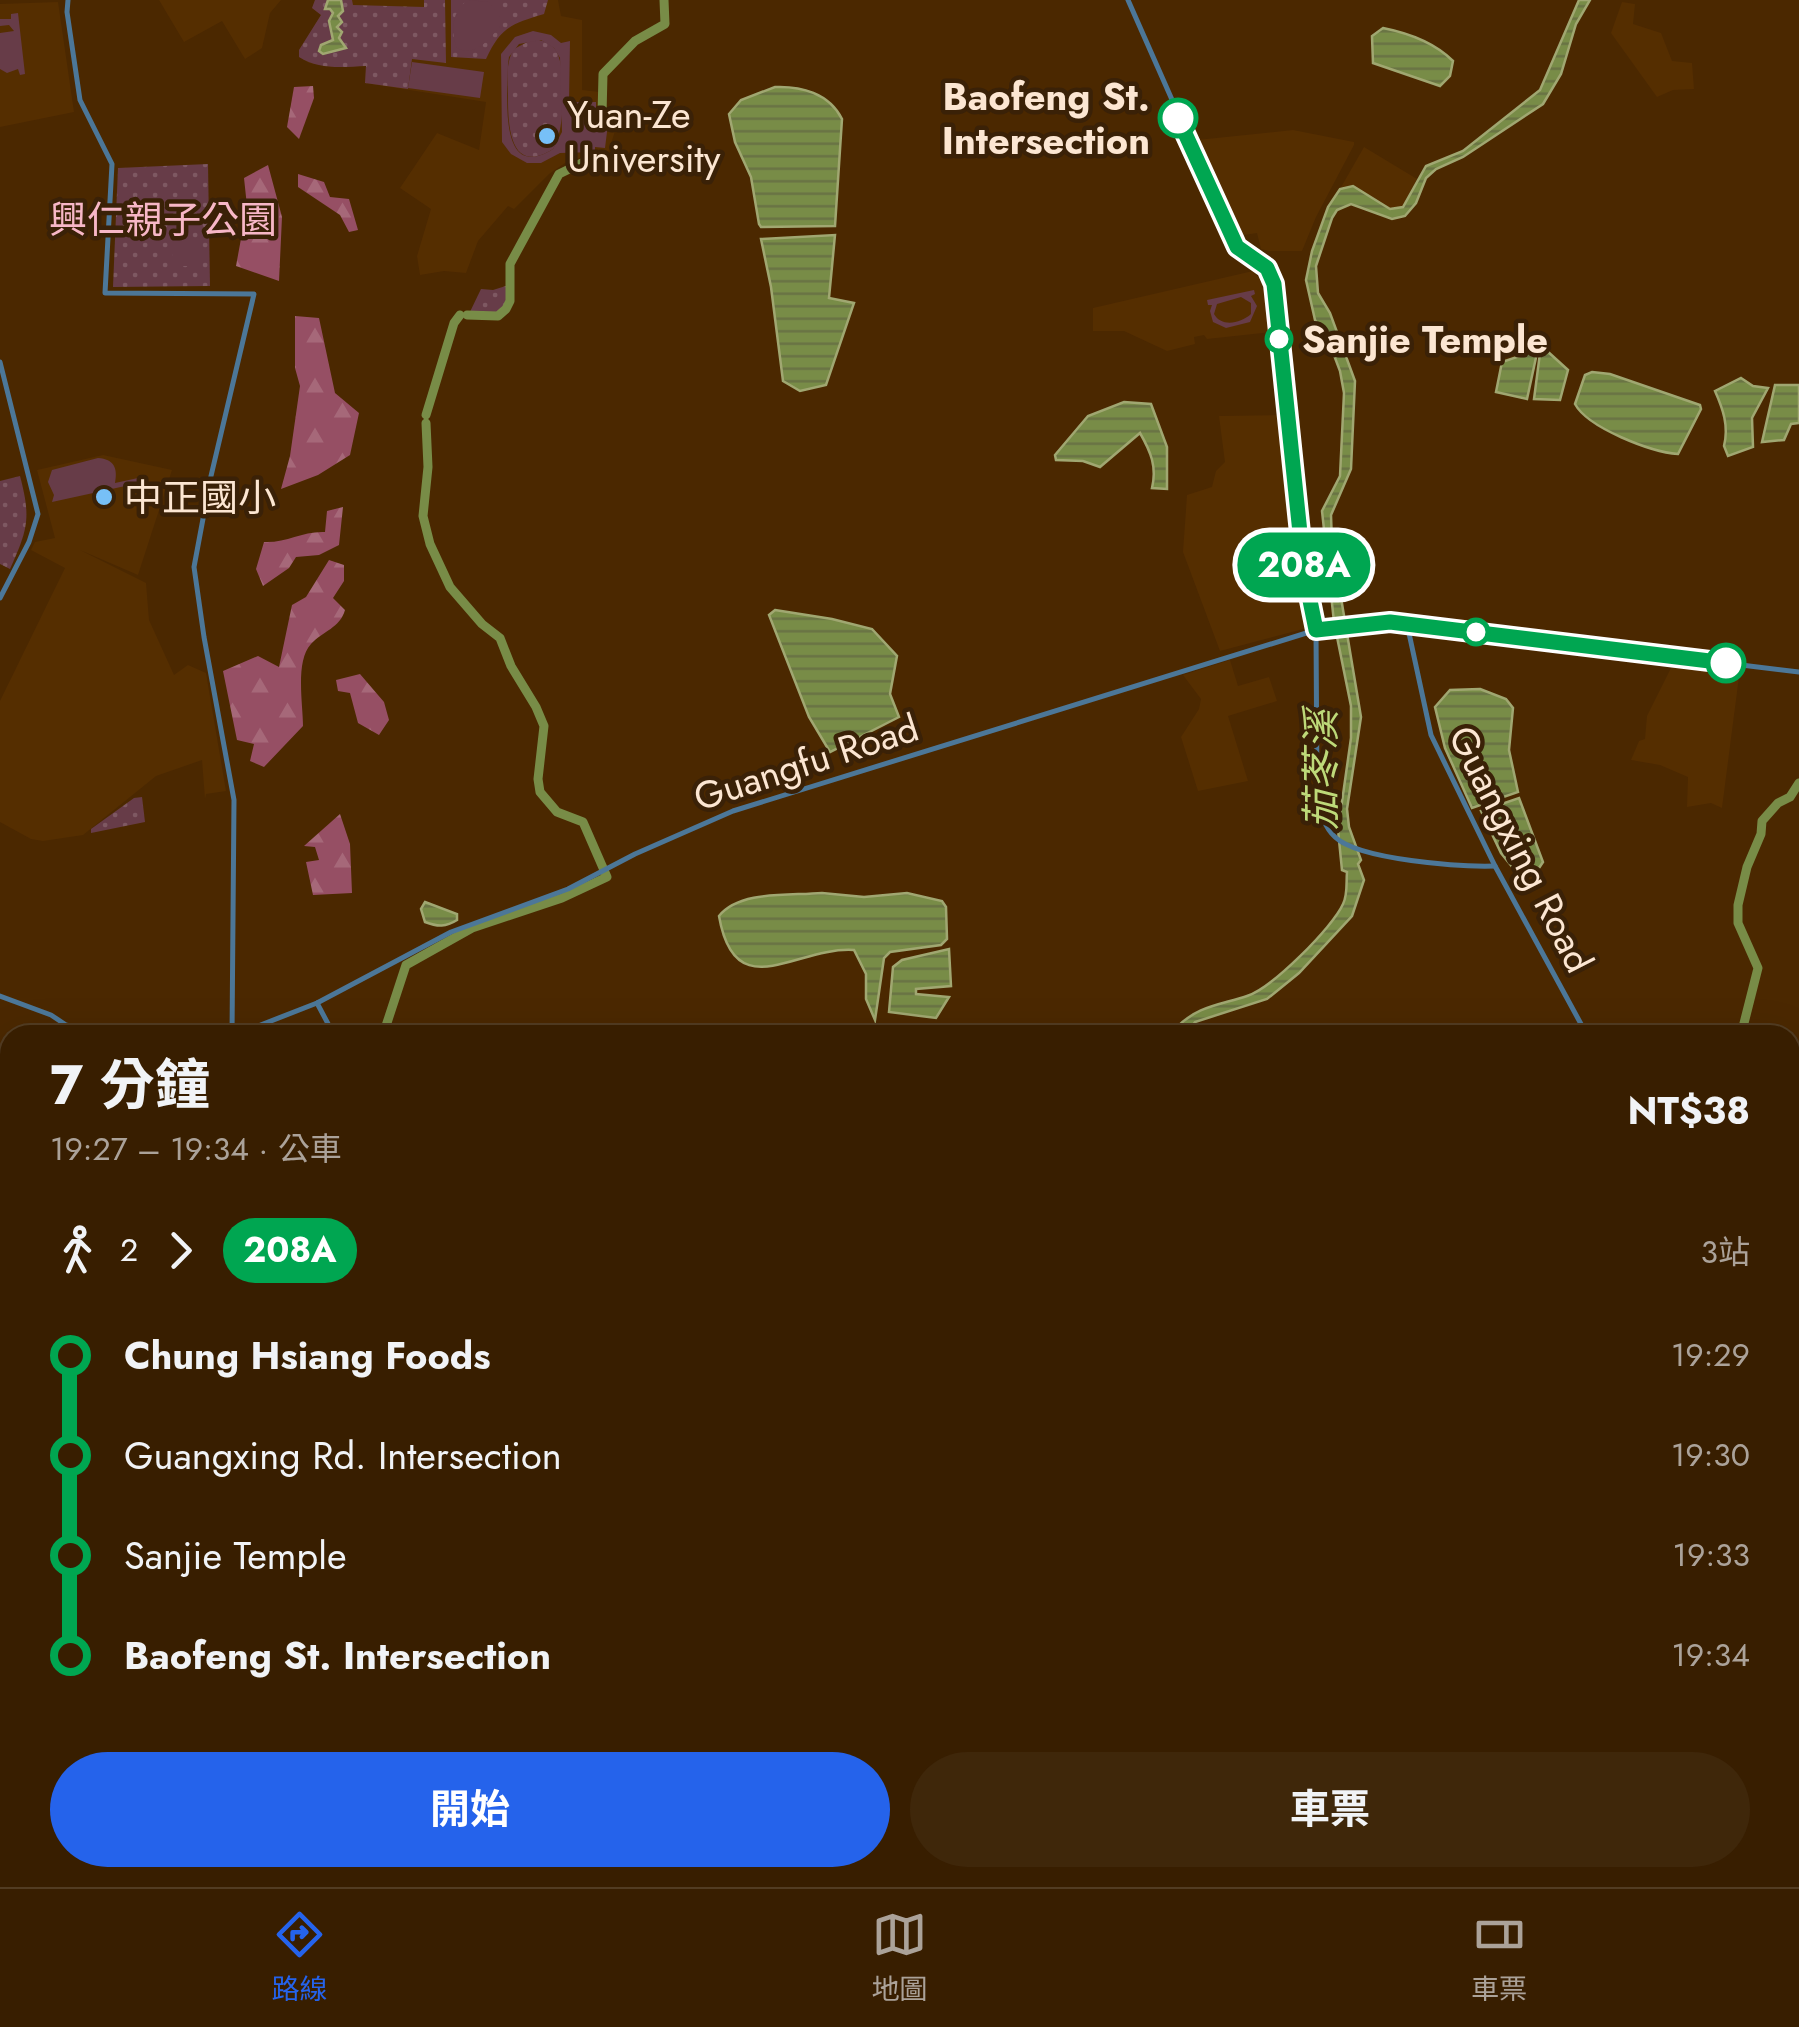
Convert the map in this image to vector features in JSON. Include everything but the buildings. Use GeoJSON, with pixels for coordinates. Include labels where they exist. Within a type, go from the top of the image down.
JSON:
{"type":"FeatureCollection","features":[{"type":"Feature","properties":{"kind":"street"},"geometry":{"type":"LineString","coordinates":[[68,0],[80,100],[112,164],[105,293],[254,294],[194,567],[234,800],[234,1025]]}},
{"type":"Feature","properties":{"kind":"street"},"geometry":{"type":"LineString","coordinates":[[1128,0],[1237,247],[1272,275],[1304,571],[1316,630],[1318,801],[1330,833],[1342,843],[1366,852],[1463,867],[1495,866]]}},
{"type":"Feature","properties":{"kind":"street"},"geometry":{"type":"LineString","coordinates":[[0,362],[38,514],[29,542],[0,598]]}},
{"type":"Feature","properties":{"kind":"street","name":"Guangfu Road"},"geometry":{"type":"LineString","coordinates":[[260,1025],[317,1003],[451,932],[568,889],[733,811],[1316,630],[1390,622],[1407,624]]}},
{"type":"Feature","properties":{"kind":"street"},"geometry":{"type":"LineString","coordinates":[[1407,624],[1799,672]]}},
{"type":"Feature","properties":{"kind":"street","name":"Guangxing Road"},"geometry":{"type":"LineString","coordinates":[[1407,624],[1431,735],[1495,866],[1582,1025]]}},
{"type":"Feature","properties":{"kind":"street"},"geometry":{"type":"LineString","coordinates":[[0,996],[51,1015],[66,1025]]}},
{"type":"Feature","properties":{"kind":"street"},"geometry":{"type":"LineString","coordinates":[[317,1003],[329,1025]]}},
{"type":"Feature","properties":{"kind":"shaded area"},"geometry":{"type":"Polygon","coordinates":[[[159,0],[281,0],[270,13],[262,48],[245,59],[222,21],[184,42],[159,0]]]}},
{"type":"Feature","properties":{"kind":"shaded area","name":"Yuan-Ze University"},"geometry":{"type":"Polygon","coordinates":[[[315,0],[558,0],[561,16],[582,20],[582,90],[600,92],[597,119],[618,122],[607,156],[594,153],[565,163],[514,209],[508,206],[478,241],[466,273],[420,275],[417,256],[431,209],[400,188],[437,133],[479,150],[486,102],[365,83],[366,66],[309,63],[299,57],[299,50],[321,15],[312,8],[315,0]]]}},
{"type":"Feature","properties":{"kind":"shaded area"},"geometry":{"type":"Polygon","coordinates":[[[328,0],[341,0],[343,11],[338,16],[342,22],[337,27],[346,48],[323,54],[319,51],[321,45],[333,40],[329,21],[333,13],[325,9],[328,0]]]}},
{"type":"Feature","properties":{"kind":"shaded area"},"geometry":{"type":"Polygon","coordinates":[[[1579,0],[1590,0],[1576,24],[1561,74],[1543,104],[1463,157],[1436,169],[1426,178],[1416,203],[1405,216],[1392,219],[1351,204],[1337,210],[1332,218],[1316,266],[1318,293],[1330,313],[1355,381],[1351,469],[1331,515],[1332,544],[1361,717],[1347,809],[1364,880],[1352,916],[1299,973],[1267,999],[1193,1025],[1180,1025],[1192,1015],[1247,996],[1271,981],[1327,927],[1346,896],[1347,872],[1342,870],[1338,830],[1351,738],[1351,706],[1334,622],[1322,511],[1340,476],[1344,393],[1329,342],[1315,320],[1306,280],[1328,207],[1340,189],[1353,186],[1390,209],[1403,207],[1426,166],[1463,151],[1540,90],[1579,0]]]}},
{"type":"Feature","properties":{"kind":"shaded area"},"geometry":{"type":"Polygon","coordinates":[[[58,2],[74,112],[0,127],[0,4],[58,2]]]}},
{"type":"Feature","properties":{"kind":"shaded area"},"geometry":{"type":"Polygon","coordinates":[[[1622,2],[1635,4],[1633,24],[1661,33],[1672,61],[1692,63],[1694,89],[1673,90],[1657,97],[1611,33],[1622,2]]]}},
{"type":"Feature","properties":{"kind":"shaded area"},"geometry":{"type":"Polygon","coordinates":[[[1383,28],[1438,49],[1453,61],[1450,76],[1440,86],[1373,63],[1372,36],[1383,28]]]}},
{"type":"Feature","properties":{"kind":"shaded area"},"geometry":{"type":"Polygon","coordinates":[[[775,87],[795,88],[822,97],[842,119],[835,226],[759,224],[751,177],[735,142],[729,114],[741,100],[775,87]]]}},
{"type":"Feature","properties":{"kind":"shaded area"},"geometry":{"type":"Polygon","coordinates":[[[1293,130],[1354,145],[1302,251],[1269,251],[1261,249],[1257,233],[1237,236],[1195,143],[1293,130]]]}},
{"type":"Feature","properties":{"kind":"shaded area"},"geometry":{"type":"Polygon","coordinates":[[[1364,147],[1417,179],[1403,207],[1390,209],[1353,186],[1340,189],[1364,147]]]}},
{"type":"Feature","properties":{"kind":"shaded area"},"geometry":{"type":"Polygon","coordinates":[[[835,235],[829,298],[854,303],[826,385],[800,391],[783,381],[761,239],[835,235]]]}},
{"type":"Feature","properties":{"kind":"shaded area"},"geometry":{"type":"Polygon","coordinates":[[[1253,271],[1264,284],[1273,332],[1207,339],[1204,335],[1194,337],[1195,344],[1167,351],[1124,331],[1093,331],[1093,308],[1253,271]]]}},
{"type":"Feature","properties":{"kind":"shaded area"},"geometry":{"type":"Polygon","coordinates":[[[1546,350],[1568,370],[1560,400],[1534,399],[1540,353],[1546,350]]]}},
{"type":"Feature","properties":{"kind":"shaded area"},"geometry":{"type":"Polygon","coordinates":[[[1537,353],[1527,399],[1496,392],[1502,362],[1537,353]]]}},
{"type":"Feature","properties":{"kind":"shaded area"},"geometry":{"type":"Polygon","coordinates":[[[1610,374],[1700,405],[1678,454],[1621,437],[1582,413],[1575,404],[1585,375],[1610,374]]]}},
{"type":"Feature","properties":{"kind":"shaded area"},"geometry":{"type":"Polygon","coordinates":[[[1741,378],[1753,386],[1768,388],[1752,418],[1753,447],[1728,456],[1724,418],[1715,391],[1741,378]]]}},
{"type":"Feature","properties":{"kind":"shaded area"},"geometry":{"type":"Polygon","coordinates":[[[1775,385],[1799,385],[1799,423],[1791,424],[1784,440],[1762,442],[1775,385]]]}},
{"type":"Feature","properties":{"kind":"shaded area"},"geometry":{"type":"Polygon","coordinates":[[[1124,402],[1151,404],[1167,447],[1167,489],[1152,488],[1152,460],[1140,433],[1100,467],[1083,461],[1056,460],[1055,455],[1088,416],[1124,402]]]}},
{"type":"Feature","properties":{"kind":"shaded area"},"geometry":{"type":"Polygon","coordinates":[[[1283,415],[1297,557],[1309,624],[1307,628],[1220,651],[1183,552],[1187,495],[1212,487],[1216,471],[1225,462],[1219,416],[1283,415]]]}},
{"type":"Feature","properties":{"kind":"shaded area"},"geometry":{"type":"Polygon","coordinates":[[[103,455],[172,470],[138,575],[80,550],[146,583],[149,620],[174,675],[188,665],[206,673],[226,791],[206,794],[205,799],[202,760],[156,776],[83,835],[31,839],[0,822],[0,701],[65,568],[31,550],[35,542],[55,538],[37,470],[103,455]]]}},
{"type":"Feature","properties":{"kind":"shaded area"},"geometry":{"type":"Polygon","coordinates":[[[775,610],[872,629],[897,656],[890,694],[899,717],[830,752],[809,717],[769,615],[775,610]]]}},
{"type":"Feature","properties":{"kind":"shaded area"},"geometry":{"type":"Polygon","coordinates":[[[1230,660],[1238,686],[1269,677],[1277,701],[1228,716],[1248,781],[1198,791],[1181,737],[1201,699],[1183,675],[1230,660]]]}},
{"type":"Feature","properties":{"kind":"shaded area"},"geometry":{"type":"Polygon","coordinates":[[[1675,660],[1740,669],[1722,808],[1711,803],[1687,807],[1688,777],[1660,765],[1631,760],[1639,741],[1645,739],[1647,716],[1675,660]]]}},
{"type":"Feature","properties":{"kind":"shaded area"},"geometry":{"type":"Polygon","coordinates":[[[1480,689],[1506,699],[1513,708],[1509,750],[1518,792],[1472,808],[1445,748],[1435,707],[1450,690],[1480,689]]]}},
{"type":"Feature","properties":{"kind":"shaded area"},"geometry":{"type":"Polygon","coordinates":[[[1519,798],[1543,862],[1537,871],[1522,879],[1501,853],[1481,811],[1519,798]]]}},
{"type":"Feature","properties":{"kind":"shaded area"},"geometry":{"type":"Polygon","coordinates":[[[822,893],[864,897],[907,893],[942,901],[946,907],[947,939],[941,945],[890,952],[884,958],[875,1020],[866,999],[866,974],[854,950],[753,966],[739,960],[727,944],[719,916],[739,902],[766,896],[822,893]]]}},
{"type":"Feature","properties":{"kind":"shaded area"},"geometry":{"type":"Polygon","coordinates":[[[425,902],[457,914],[457,920],[442,926],[425,922],[421,909],[425,902]]]}},
{"type":"Feature","properties":{"kind":"shaded area"},"geometry":{"type":"Polygon","coordinates":[[[949,949],[951,986],[916,989],[916,994],[949,997],[936,1018],[889,1012],[893,967],[902,960],[949,949]]]}},
{"type":"Feature","properties":{"kind":"green space"},"geometry":{"type":"Polygon","coordinates":[[[315,0],[424,7],[424,0],[445,0],[446,63],[412,59],[408,89],[365,83],[366,66],[331,67],[307,61],[299,57],[299,50],[321,15],[312,8],[315,0]]]}},
{"type":"Feature","properties":{"kind":"green space"},"geometry":{"type":"Polygon","coordinates":[[[451,0],[548,0],[544,14],[502,33],[486,59],[451,57],[451,0]]]}},
{"type":"Feature","properties":{"kind":"green space"},"geometry":{"type":"Polygon","coordinates":[[[468,0],[489,2],[500,17],[500,26],[481,46],[464,50],[457,48],[453,28],[456,15],[468,0]]]}},
{"type":"Feature","properties":{"kind":"green space"},"geometry":{"type":"Polygon","coordinates":[[[18,13],[25,74],[20,75],[18,69],[7,73],[0,69],[0,33],[14,31],[9,25],[0,26],[0,19],[11,19],[11,14],[18,13]]]}},
{"type":"Feature","properties":{"kind":"green space"},"geometry":{"type":"Polygon","coordinates":[[[533,31],[551,35],[561,43],[570,41],[569,102],[596,102],[596,122],[608,124],[605,148],[560,153],[541,163],[527,163],[511,154],[502,142],[501,54],[515,37],[533,31]],[[541,40],[519,44],[509,57],[507,112],[514,145],[522,154],[535,157],[553,149],[562,132],[560,58],[554,48],[541,40]]]}},
{"type":"Feature","properties":{"kind":"green space"},"geometry":{"type":"Polygon","coordinates":[[[533,39],[550,45],[559,57],[563,99],[553,149],[527,156],[519,152],[511,132],[508,72],[514,49],[533,39]]]}},
{"type":"Feature","properties":{"kind":"green space"},"geometry":{"type":"Polygon","coordinates":[[[412,62],[484,72],[480,98],[408,88],[412,62]]]}},
{"type":"Feature","properties":{"kind":"green space"},"geometry":{"type":"Polygon","coordinates":[[[313,86],[314,98],[299,139],[287,127],[294,87],[313,86]]]}},
{"type":"Feature","properties":{"kind":"green space","name":"興仁親子公園"},"geometry":{"type":"Polygon","coordinates":[[[208,164],[210,286],[113,287],[118,168],[208,164]]]}},
{"type":"Feature","properties":{"kind":"green space"},"geometry":{"type":"Polygon","coordinates":[[[268,165],[282,217],[279,281],[236,266],[247,206],[244,178],[268,165]]]}},
{"type":"Feature","properties":{"kind":"green space"},"geometry":{"type":"Polygon","coordinates":[[[298,174],[324,182],[330,197],[349,199],[358,230],[349,232],[340,215],[298,187],[298,174]]]}},
{"type":"Feature","properties":{"kind":"green space"},"geometry":{"type":"Polygon","coordinates":[[[173,242],[201,242],[201,266],[173,266],[173,242]]]}},
{"type":"Feature","properties":{"kind":"green space"},"geometry":{"type":"Polygon","coordinates":[[[509,285],[504,311],[468,316],[481,289],[509,285]]]}},
{"type":"Feature","properties":{"kind":"green space"},"geometry":{"type":"Polygon","coordinates":[[[1254,290],[1251,296],[1257,306],[1250,322],[1226,328],[1213,322],[1212,305],[1207,300],[1254,290]],[[1241,297],[1217,304],[1214,314],[1221,321],[1236,322],[1251,314],[1251,303],[1241,297]]]}},
{"type":"Feature","properties":{"kind":"green space"},"geometry":{"type":"Polygon","coordinates":[[[295,316],[319,318],[335,393],[359,413],[350,455],[318,475],[281,489],[300,386],[295,368],[295,316]]]}},
{"type":"Feature","properties":{"kind":"green space"},"geometry":{"type":"Polygon","coordinates":[[[98,458],[114,465],[115,483],[138,478],[139,483],[52,502],[54,495],[48,482],[52,470],[98,458]]]}},
{"type":"Feature","properties":{"kind":"green space"},"geometry":{"type":"Polygon","coordinates":[[[20,476],[26,523],[10,569],[0,564],[0,481],[20,476]]]}},
{"type":"Feature","properties":{"kind":"green space"},"geometry":{"type":"Polygon","coordinates":[[[343,507],[339,545],[319,555],[296,557],[289,568],[263,586],[256,569],[264,542],[325,532],[327,511],[343,507]]]}},
{"type":"Feature","properties":{"kind":"green space"},"geometry":{"type":"Polygon","coordinates":[[[329,560],[344,565],[344,581],[333,598],[345,610],[339,621],[306,652],[301,672],[303,726],[264,767],[250,761],[254,744],[237,740],[223,671],[258,656],[279,667],[292,605],[306,597],[329,560]]]}},
{"type":"Feature","properties":{"kind":"green space"},"geometry":{"type":"Polygon","coordinates":[[[360,674],[384,702],[389,720],[379,735],[358,723],[350,693],[338,691],[336,680],[360,674]]]}},
{"type":"Feature","properties":{"kind":"green space"},"geometry":{"type":"Polygon","coordinates":[[[142,797],[145,822],[91,833],[91,829],[134,798],[142,797]]]}},
{"type":"Feature","properties":{"kind":"green space"},"geometry":{"type":"Polygon","coordinates":[[[340,814],[350,844],[352,893],[313,895],[306,862],[319,860],[315,847],[304,846],[340,814]]]}},
{"type":"Feature","properties":{"kind":"waterway"},"geometry":{"type":"LineString","coordinates":[[602,115],[603,74],[635,41],[665,24],[664,0]]}},
{"type":"Feature","properties":{"kind":"waterway"},"geometry":{"type":"LineString","coordinates":[[467,315],[498,316],[506,309],[510,301],[510,264],[559,174],[596,156]]}},
{"type":"Feature","properties":{"kind":"waterway"},"geometry":{"type":"LineString","coordinates":[[426,415],[454,323],[460,315]]}},
{"type":"Feature","properties":{"kind":"waterway"},"geometry":{"type":"LineString","coordinates":[[386,1025],[406,965],[472,928],[562,898],[607,877],[583,822],[557,812],[540,792],[544,726],[536,707],[511,666],[500,638],[482,624],[450,587],[430,544],[423,516],[428,467],[426,423]]}},
{"type":"Feature","properties":{"kind":"waterway"},"geometry":{"type":"LineString","coordinates":[[1744,1025],[1758,968],[1738,923],[1738,905],[1762,821],[1778,803],[1790,797],[1799,783]]}},
{"type":"Feature","properties":{"kind":"bus line","name":"208A"},"geometry":{"type":"LineString","coordinates":[[1178,118],[1237,247],[1272,275],[1304,571],[1316,630],[1390,622],[1726,663]]}},
{"type":"Feature","properties":{"kind":"place","name":"Baofeng St. Intersection"},"geometry":{"type":"Point","coordinates":[1178,118]}},
{"type":"Feature","properties":{"kind":"place","name":"Yuan-Ze University"},"geometry":{"type":"Point","coordinates":[547,136]}},
{"type":"Feature","properties":{"kind":"place","name":"Sanjie Temple"},"geometry":{"type":"Point","coordinates":[1279,339]}},
{"type":"Feature","properties":{"kind":"place","name":"中正國小"},"geometry":{"type":"Point","coordinates":[104,497]}},
{"type":"Feature","properties":{"kind":"water label","name":"茄苳溪"},"geometry":{"type":"Point","coordinates":[1321,770]}}]}
